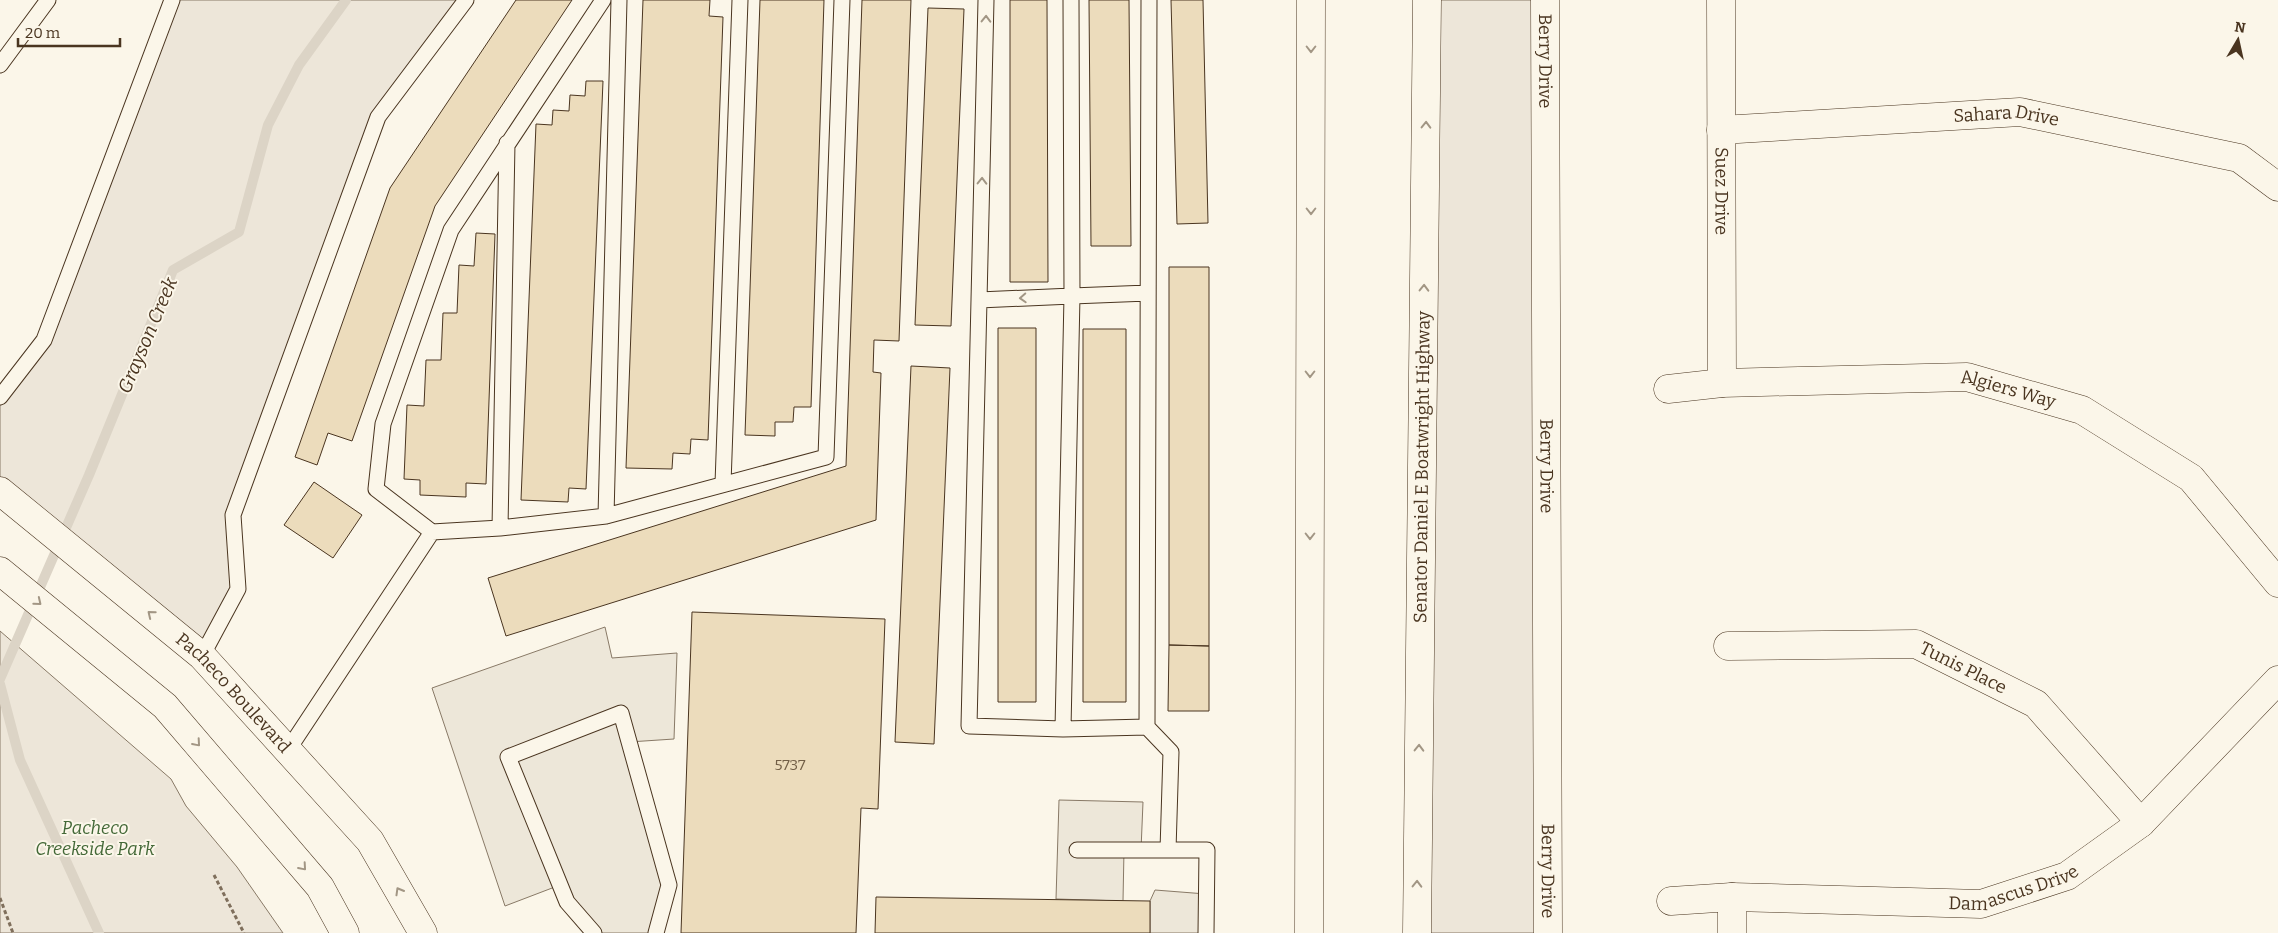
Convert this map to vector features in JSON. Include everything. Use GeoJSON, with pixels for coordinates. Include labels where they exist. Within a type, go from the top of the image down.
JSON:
{"type":"FeatureCollection","features":[{"type":"Feature","properties":{"kind":"main road"},"geometry":{"type":"LineString","coordinates":[[1309,933],[1311,0]]}},
{"type":"Feature","properties":{"kind":"main road","name":"Senator Daniel E Boatwright Highway"},"geometry":{"type":"LineString","coordinates":[[1416,933],[1427,0]]}},
{"type":"Feature","properties":{"kind":"main road","name":"Berry Drive"},"geometry":{"type":"LineString","coordinates":[[1545,0],[1548,933]]}},
{"type":"Feature","properties":{"kind":"main road","name":"Suez Drive"},"geometry":{"type":"LineString","coordinates":[[1721,0],[1722,382]]}},
{"type":"Feature","properties":{"kind":"main road","name":"Sahara Drive"},"geometry":{"type":"LineString","coordinates":[[1721,130],[2020,112],[2239,158],[2278,187]]}},
{"type":"Feature","properties":{"kind":"main road","name":"Algiers Way"},"geometry":{"type":"LineString","coordinates":[[1668,389],[1722,382],[1967,377],[2082,410],[2190,478],[2278,584]]}},
{"type":"Feature","properties":{"kind":"main road","name":"Pacheco Boulevard"},"geometry":{"type":"LineString","coordinates":[[4,494],[202,656],[370,841],[423,933]]}},
{"type":"Feature","properties":{"kind":"main road"},"geometry":{"type":"LineString","coordinates":[[0,570],[165,706],[320,887],[345,933]]}},
{"type":"Feature","properties":{"kind":"main road","name":"Tunis Place"},"geometry":{"type":"LineString","coordinates":[[1728,646],[1916,644],[2036,704],[2141,823]]}},
{"type":"Feature","properties":{"kind":"main road","name":"Damascus Drive"},"geometry":{"type":"LineString","coordinates":[[1672,901],[1732,897],[1981,904],[2066,876],[2141,823],[2278,680]]}},
{"type":"Feature","properties":{"kind":"main road"},"geometry":{"type":"LineString","coordinates":[[1732,897],[1732,933]]}},
{"type":"Feature","properties":{"kind":"lane"},"geometry":{"type":"LineString","coordinates":[[0,65],[48,0]]}},
{"type":"Feature","properties":{"kind":"lane"},"geometry":{"type":"LineString","coordinates":[[0,397],[44,340],[172,0]]}},
{"type":"Feature","properties":{"kind":"lane"},"geometry":{"type":"LineString","coordinates":[[202,656],[238,589],[233,515],[378,117],[466,0]]}},
{"type":"Feature","properties":{"kind":"lane"},"geometry":{"type":"LineString","coordinates":[[603,0],[507,142],[451,230],[383,424],[376,489],[432,532],[500,528],[606,516],[826,457],[842,0]]}},
{"type":"Feature","properties":{"kind":"lane"},"geometry":{"type":"LineString","coordinates":[[606,516],[619,0]]}},
{"type":"Feature","properties":{"kind":"lane"},"geometry":{"type":"LineString","coordinates":[[723,484],[740,0]]}},
{"type":"Feature","properties":{"kind":"lane"},"geometry":{"type":"LineString","coordinates":[[986,0],[969,726],[1063,729],[1146,728],[1171,752],[1168,850]]}},
{"type":"Feature","properties":{"kind":"lane"},"geometry":{"type":"LineString","coordinates":[[1063,729],[1072,296],[1071,0]]}},
{"type":"Feature","properties":{"kind":"lane"},"geometry":{"type":"LineString","coordinates":[[1146,728],[1149,0]]}},
{"type":"Feature","properties":{"kind":"lane"},"geometry":{"type":"LineString","coordinates":[[500,528],[507,142]]}},
{"type":"Feature","properties":{"kind":"lane"},"geometry":{"type":"LineString","coordinates":[[980,300],[1148,293]]}},
{"type":"Feature","properties":{"kind":"lane"},"geometry":{"type":"LineString","coordinates":[[288,750],[432,532]]}},
{"type":"Feature","properties":{"kind":"lane"},"geometry":{"type":"LineString","coordinates":[[594,933],[567,902],[508,757],[621,713],[669,885],[656,933]]}},
{"type":"Feature","properties":{"kind":"lane"},"geometry":{"type":"LineString","coordinates":[[1077,850],[1207,850],[1206,933]]}},
{"type":"Feature","properties":{"kind":"path"},"geometry":{"type":"LineString","coordinates":[[214,875],[244,933]]}},
{"type":"Feature","properties":{"kind":"path"},"geometry":{"type":"LineString","coordinates":[[0,898],[14,933]]}},
{"type":"Feature","properties":{"kind":"green space"},"geometry":{"type":"Polygon","coordinates":[[[172,0],[466,0],[378,117],[233,515],[238,589],[202,656],[0,491],[0,397],[44,340],[172,0]]]}},
{"type":"Feature","properties":{"kind":"green space"},"geometry":{"type":"Polygon","coordinates":[[[1427,0],[1545,0],[1548,933],[1417,933],[1427,0]]]}},
{"type":"Feature","properties":{"kind":"green space","name":"Pacheco Creekside Park"},"geometry":{"type":"Polygon","coordinates":[[[0,631],[171,779],[186,806],[237,867],[283,933],[0,933],[0,631]]]}},
{"type":"Feature","properties":{"kind":"shaded area"},"geometry":{"type":"Polygon","coordinates":[[[605,627],[612,658],[677,653],[674,739],[629,742],[669,885],[656,933],[594,933],[560,885],[505,906],[432,688],[605,627]]]}},
{"type":"Feature","properties":{"kind":"shaded area"},"geometry":{"type":"Polygon","coordinates":[[[1059,800],[1143,802],[1141,850],[1124,850],[1123,901],[1056,899],[1059,800]]]}},
{"type":"Feature","properties":{"kind":"shaded area"},"geometry":{"type":"Polygon","coordinates":[[[1155,890],[1206,894],[1206,933],[1150,933],[1150,901],[1155,890]]]}},
{"type":"Feature","properties":{"kind":"building"},"geometry":{"type":"Polygon","coordinates":[[[516,0],[572,0],[435,206],[352,441],[328,433],[317,465],[295,457],[390,188],[516,0]]]}},
{"type":"Feature","properties":{"kind":"building"},"geometry":{"type":"Polygon","coordinates":[[[643,0],[710,0],[709,16],[723,17],[708,440],[691,439],[690,454],[673,453],[672,469],[626,468],[643,0]]]}},
{"type":"Feature","properties":{"kind":"building"},"geometry":{"type":"Polygon","coordinates":[[[760,0],[824,0],[811,407],[794,407],[793,422],[775,422],[775,436],[745,435],[760,0]]]}},
{"type":"Feature","properties":{"kind":"building"},"geometry":{"type":"Polygon","coordinates":[[[862,0],[911,0],[899,341],[874,340],[873,372],[881,373],[876,520],[506,636],[488,578],[846,466],[862,0]]]}},
{"type":"Feature","properties":{"kind":"building"},"geometry":{"type":"Polygon","coordinates":[[[1010,0],[1047,0],[1048,282],[1010,282],[1010,0]]]}},
{"type":"Feature","properties":{"kind":"building"},"geometry":{"type":"Polygon","coordinates":[[[1089,0],[1129,0],[1131,246],[1091,246],[1089,0]]]}},
{"type":"Feature","properties":{"kind":"building"},"geometry":{"type":"Polygon","coordinates":[[[1171,0],[1203,0],[1208,223],[1177,224],[1171,0]]]}},
{"type":"Feature","properties":{"kind":"building"},"geometry":{"type":"Polygon","coordinates":[[[928,8],[964,9],[951,326],[915,325],[928,8]]]}},
{"type":"Feature","properties":{"kind":"building"},"geometry":{"type":"Polygon","coordinates":[[[586,81],[603,81],[586,489],[569,488],[568,502],[521,500],[536,124],[552,125],[553,110],[569,111],[570,95],[585,96],[586,81]]]}},
{"type":"Feature","properties":{"kind":"building"},"geometry":{"type":"Polygon","coordinates":[[[476,233],[495,234],[486,484],[466,483],[466,497],[420,495],[420,480],[404,479],[407,405],[424,406],[426,360],[441,360],[443,313],[457,313],[459,265],[474,266],[476,233]]]}},
{"type":"Feature","properties":{"kind":"building"},"geometry":{"type":"Polygon","coordinates":[[[1169,267],[1209,267],[1209,646],[1169,645],[1169,267]]]}},
{"type":"Feature","properties":{"kind":"building"},"geometry":{"type":"Polygon","coordinates":[[[998,328],[1036,328],[1036,702],[998,702],[998,328]]]}},
{"type":"Feature","properties":{"kind":"building"},"geometry":{"type":"Polygon","coordinates":[[[1083,329],[1126,329],[1126,702],[1083,702],[1083,329]]]}},
{"type":"Feature","properties":{"kind":"building"},"geometry":{"type":"Polygon","coordinates":[[[911,366],[950,368],[934,744],[895,742],[911,366]]]}},
{"type":"Feature","properties":{"kind":"building"},"geometry":{"type":"Polygon","coordinates":[[[314,482],[362,515],[333,558],[284,525],[314,482]]]}},
{"type":"Feature","properties":{"kind":"building"},"geometry":{"type":"Polygon","coordinates":[[[692,612],[885,619],[878,809],[861,808],[856,933],[681,933],[692,612]]]}},
{"type":"Feature","properties":{"kind":"building"},"geometry":{"type":"Polygon","coordinates":[[[1169,645],[1209,646],[1209,711],[1168,711],[1169,645]]]}},
{"type":"Feature","properties":{"kind":"building"},"geometry":{"type":"Polygon","coordinates":[[[876,897],[1150,901],[1150,933],[875,933],[876,897]]]}},
{"type":"Feature","properties":{"kind":"waterway","name":"Grayson Creek"},"geometry":{"type":"LineString","coordinates":[[0,679],[89,475],[173,270],[239,232],[268,125],[299,65],[346,0]]}},
{"type":"Feature","properties":{"kind":"waterway","name":"Grayson Creek"},"geometry":{"type":"LineString","coordinates":[[0,684],[20,760],[99,933]]}}]}
